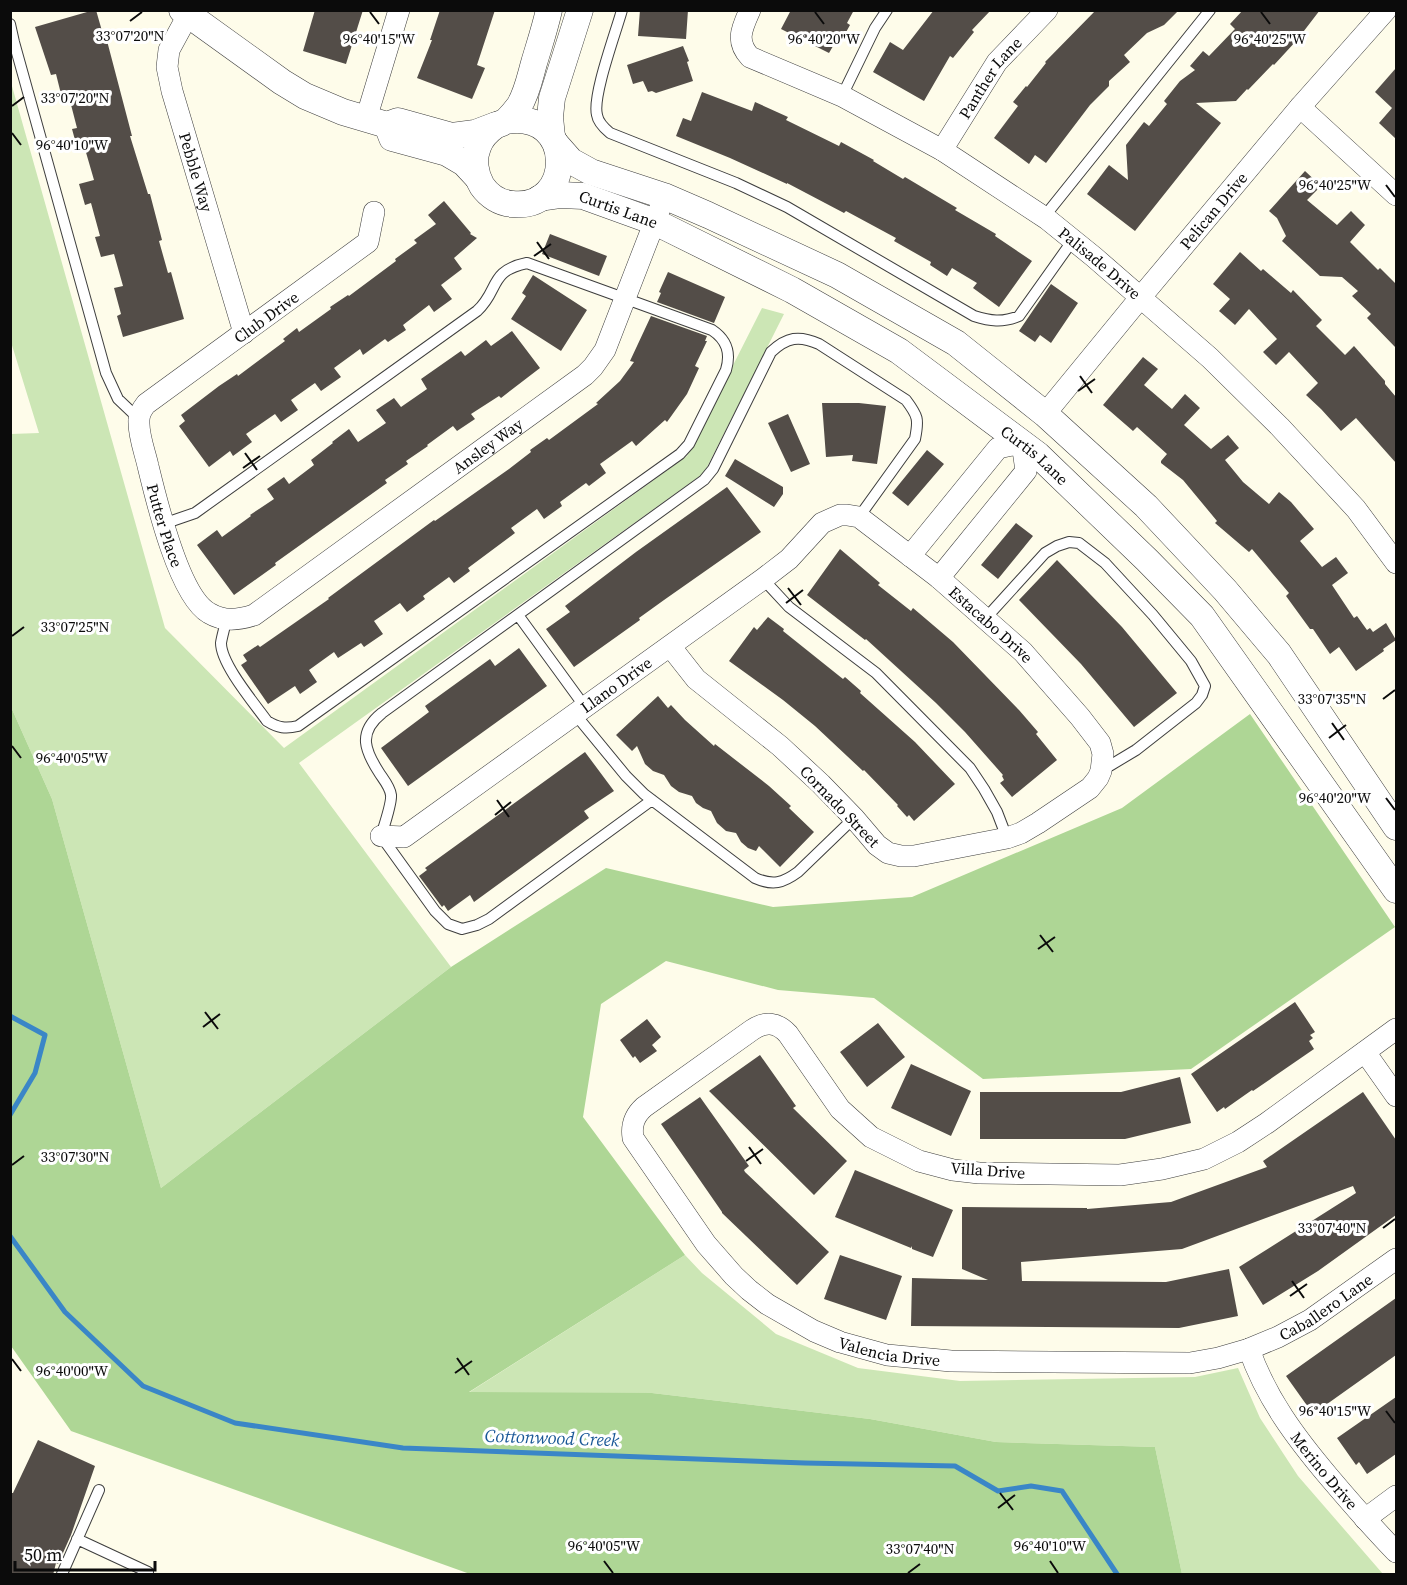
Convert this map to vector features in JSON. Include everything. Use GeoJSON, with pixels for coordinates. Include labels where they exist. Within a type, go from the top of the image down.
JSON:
{"type":"FeatureCollection","features":[{"type":"Feature","properties":{"kind":"street"},"geometry":{"type":"LineString","coordinates":[[376,122],[399,10]]}},
{"type":"Feature","properties":{"kind":"street"},"geometry":{"type":"LineString","coordinates":[[477,177],[475,159],[478,145],[488,131],[501,123],[518,107],[526,89],[549,10]]}},
{"type":"Feature","properties":{"kind":"street"},"geometry":{"type":"LineString","coordinates":[[376,122],[392,138],[447,153],[464,163],[490,195],[499,201],[520,205],[540,198],[555,183],[559,172],[560,162],[550,117],[552,98],[580,10]]}},
{"type":"Feature","properties":{"kind":"street","name":"Palisade Drive"},"geometry":{"type":"LineString","coordinates":[[750,10],[741,38],[745,52],[750,57],[842,96],[942,150],[1044,217],[1210,358],[1280,427],[1356,509],[1396,563]]}},
{"type":"Feature","properties":{"kind":"street","name":"Panther Lane"},"geometry":{"type":"LineString","coordinates":[[942,150],[997,62],[1047,10]]}},
{"type":"Feature","properties":{"kind":"street","name":"Pelican Drive"},"geometry":{"type":"LineString","coordinates":[[1046,414],[1300,107],[1386,10]]}},
{"type":"Feature","properties":{"kind":"street"},"geometry":{"type":"LineString","coordinates":[[185,13],[253,63],[305,96],[323,104],[376,122],[398,121],[452,136],[475,133],[516,119],[526,120],[545,129],[554,140]]}},
{"type":"Feature","properties":{"kind":"street","name":"Pebble Way"},"geometry":{"type":"LineString","coordinates":[[185,13],[169,50],[167,68],[244,333]]}},
{"type":"Feature","properties":{"kind":"street"},"geometry":{"type":"LineString","coordinates":[[1300,107],[1396,195]]}},
{"type":"Feature","properties":{"kind":"street","name":"Curtis Lane"},"geometry":{"type":"LineString","coordinates":[[554,140],[571,161],[591,172],[664,196],[837,275],[956,343],[1046,414],[1146,506],[1232,598],[1279,654],[1396,827]]}},
{"type":"Feature","properties":{"kind":"street","name":"Curtis Lane"},"geometry":{"type":"LineString","coordinates":[[540,198],[561,195],[583,196],[655,222],[792,290],[899,351],[1038,455],[1202,616],[1396,890]]}},
{"type":"Feature","properties":{"kind":"street","name":"Ansley Way"},"geometry":{"type":"LineString","coordinates":[[226,620],[242,619],[254,615],[585,375],[605,350],[664,196]]}},
{"type":"Feature","properties":{"kind":"street","name":"Club Drive"},"geometry":{"type":"LineString","coordinates":[[140,416],[146,404],[368,242],[374,212]]}},
{"type":"Feature","properties":{"kind":"street"},"geometry":{"type":"LineString","coordinates":[[910,556],[998,448],[1023,443],[1046,414]]}},
{"type":"Feature","properties":{"kind":"street","name":"Putter Place"},"geometry":{"type":"LineString","coordinates":[[140,416],[139,428],[163,524],[181,573],[198,603],[208,613],[226,620]]}},
{"type":"Feature","properties":{"kind":"street"},"geometry":{"type":"LineString","coordinates":[[939,578],[1026,471],[1023,443]]}},
{"type":"Feature","properties":{"kind":"street","name":"Estacabo Drive"},"geometry":{"type":"LineString","coordinates":[[850,516],[939,578],[1023,652],[1100,742],[1103,754],[1101,771]]}},
{"type":"Feature","properties":{"kind":"street","name":"Llano Drive"},"geometry":{"type":"LineString","coordinates":[[381,836],[404,837],[789,560],[822,523],[850,516]]}},
{"type":"Feature","properties":{"kind":"street","name":"Cornado Street"},"geometry":{"type":"LineString","coordinates":[[670,646],[696,680],[780,746],[854,818],[877,846],[888,853],[914,856],[1007,838],[1021,833],[1090,788],[1101,771]]}},
{"type":"Feature","properties":{"kind":"street","name":"Villa Drive"},"geometry":{"type":"LineString","coordinates":[[633,1123],[637,1113],[644,1107],[752,1030],[769,1023],[783,1028],[840,1109],[856,1124],[871,1137],[919,1161],[953,1170],[979,1173],[1120,1175],[1162,1169],[1204,1159],[1238,1142],[1396,1029]]}},
{"type":"Feature","properties":{"kind":"street"},"geometry":{"type":"LineString","coordinates":[[1365,1052],[1396,1096]]}},
{"type":"Feature","properties":{"kind":"street","name":"Valencia Drive"},"geometry":{"type":"LineString","coordinates":[[633,1123],[633,1138],[706,1244],[734,1276],[749,1290],[784,1315],[840,1342],[887,1354],[951,1361],[1190,1363],[1249,1349]]}},
{"type":"Feature","properties":{"kind":"street","name":"Caballero Lane"},"geometry":{"type":"LineString","coordinates":[[1249,1349],[1310,1320],[1396,1259]]}},
{"type":"Feature","properties":{"kind":"street","name":"Merino Drive"},"geometry":{"type":"LineString","coordinates":[[1249,1349],[1262,1383],[1286,1423],[1365,1519],[1396,1552]]}},
{"type":"Feature","properties":{"kind":"street"},"geometry":{"type":"LineString","coordinates":[[1365,1519],[1396,1496]]}},
{"type":"Feature","properties":{"kind":"lane"},"geometry":{"type":"LineString","coordinates":[[622,10],[595,106],[597,117],[610,133],[736,183],[788,207],[974,316],[992,322],[1019,316],[1073,240]]}},
{"type":"Feature","properties":{"kind":"lane"},"geometry":{"type":"LineString","coordinates":[[842,96],[887,10]]}},
{"type":"Feature","properties":{"kind":"lane"},"geometry":{"type":"LineString","coordinates":[[1044,217],[1210,10]]}},
{"type":"Feature","properties":{"kind":"lane"},"geometry":{"type":"LineString","coordinates":[[10,24],[106,373],[118,399],[140,416]]}},
{"type":"Feature","properties":{"kind":"lane"},"geometry":{"type":"LineString","coordinates":[[163,524],[195,513],[477,311],[489,297],[497,279],[506,270],[516,265],[528,263],[712,330],[720,335],[725,343],[729,352],[726,370],[688,444],[680,454],[298,726],[282,728],[267,720],[230,668],[224,658],[221,643],[226,620]]}},
{"type":"Feature","properties":{"kind":"lane"},"geometry":{"type":"LineString","coordinates":[[652,800],[489,920],[462,929],[448,924],[435,911],[381,836],[391,796],[366,750],[368,729],[382,713],[708,475],[771,352],[779,344],[788,340],[809,339],[819,344],[906,400],[915,412],[918,423],[915,439],[850,516]]}},
{"type":"Feature","properties":{"kind":"lane"},"geometry":{"type":"LineString","coordinates":[[986,619],[1046,553],[1069,542],[1079,543],[1105,563],[1191,661],[1205,686],[1196,704],[1136,750],[1101,771]]}},
{"type":"Feature","properties":{"kind":"lane"},"geometry":{"type":"LineString","coordinates":[[763,579],[789,607],[876,673],[970,768],[997,812],[1007,838]]}},
{"type":"Feature","properties":{"kind":"lane"},"geometry":{"type":"LineString","coordinates":[[518,615],[580,711],[626,776],[652,800],[755,878],[777,883],[789,879],[854,818]]}},
{"type":"Feature","properties":{"kind":"lane"},"geometry":{"type":"LineString","coordinates":[[62,1575],[99,1490]]}},
{"type":"Feature","properties":{"kind":"lane"},"geometry":{"type":"LineString","coordinates":[[77,1539],[148,1572]]}},
{"type":"Feature","properties":{"kind":"green space"},"geometry":{"type":"Polygon","coordinates":[[[10,79],[165,628],[284,748],[687,456],[762,308],[784,314],[704,473],[299,763],[451,967],[161,1188],[52,799],[11,707],[11,434],[39,433],[11,342],[10,79]]]}},
{"type":"Feature","properties":{"kind":"green space"},"geometry":{"type":"Polygon","coordinates":[[[11,707],[52,799],[161,1188],[451,967],[606,868],[773,907],[912,897],[1122,808],[1250,714],[1395,927],[1191,1069],[983,1079],[874,998],[778,990],[666,961],[601,1004],[583,1117],[685,1255],[469,1392],[652,1393],[870,1419],[996,1442],[1155,1447],[1182,1574],[470,1574],[71,1431],[11,1346],[11,707]]]}},
{"type":"Feature","properties":{"kind":"green space"},"geometry":{"type":"Polygon","coordinates":[[[685,1255],[702,1273],[776,1334],[858,1368],[960,1381],[1195,1377],[1238,1368],[1260,1418],[1298,1476],[1383,1574],[1182,1574],[1155,1447],[996,1442],[870,1419],[652,1393],[468,1393],[685,1255]]]}},
{"type":"Feature","properties":{"kind":"building"},"geometry":{"type":"Polygon","coordinates":[[[96,10],[104,38],[106,37],[132,136],[130,136],[148,194],[150,194],[162,240],[159,241],[168,273],[171,272],[184,319],[123,337],[117,316],[121,314],[114,288],[123,286],[114,254],[101,257],[95,237],[100,236],[91,203],[85,205],[79,184],[94,180],[85,149],[78,151],[72,129],[77,128],[69,97],[62,98],[56,74],[51,75],[35,27],[96,10]]]}},
{"type":"Feature","properties":{"kind":"building"},"geometry":{"type":"Polygon","coordinates":[[[315,10],[363,10],[346,64],[303,51],[315,10]]]}},
{"type":"Feature","properties":{"kind":"building"},"geometry":{"type":"Polygon","coordinates":[[[440,10],[495,10],[477,65],[485,68],[472,99],[417,78],[432,40],[430,40],[440,10]]]}},
{"type":"Feature","properties":{"kind":"building"},"geometry":{"type":"Polygon","coordinates":[[[640,10],[688,10],[686,39],[638,36],[640,10]]]}},
{"type":"Feature","properties":{"kind":"building"},"geometry":{"type":"Polygon","coordinates":[[[791,10],[854,10],[847,23],[850,25],[840,43],[836,41],[829,53],[781,29],[791,10]]]}},
{"type":"Feature","properties":{"kind":"building"},"geometry":{"type":"Polygon","coordinates":[[[934,10],[991,10],[972,30],[974,32],[953,58],[950,56],[924,101],[873,72],[890,42],[903,50],[934,10]]]}},
{"type":"Feature","properties":{"kind":"building"},"geometry":{"type":"Polygon","coordinates":[[[1096,10],[1179,10],[1164,25],[1147,33],[1124,55],[1130,62],[1109,81],[1109,86],[1090,105],[1046,163],[1035,155],[1029,164],[994,138],[1018,106],[1013,102],[1045,62],[1096,10]]]}},
{"type":"Feature","properties":{"kind":"building"},"geometry":{"type":"Polygon","coordinates":[[[1243,10],[1320,10],[1274,65],[1236,101],[1196,103],[1221,123],[1135,231],[1087,194],[1109,165],[1128,180],[1126,145],[1144,122],[1149,126],[1167,104],[1164,101],[1180,81],[1195,70],[1190,66],[1203,51],[1209,56],[1235,29],[1230,24],[1243,10]]]}},
{"type":"Feature","properties":{"kind":"building"},"geometry":{"type":"Polygon","coordinates":[[[683,46],[693,81],[656,93],[648,92],[643,81],[633,84],[627,65],[683,46]]]}},
{"type":"Feature","properties":{"kind":"building"},"geometry":{"type":"Polygon","coordinates":[[[1396,68],[1396,139],[1379,123],[1392,108],[1375,92],[1396,68]]]}},
{"type":"Feature","properties":{"kind":"building"},"geometry":{"type":"Polygon","coordinates":[[[702,92],[752,111],[755,102],[788,117],[786,120],[839,146],[841,142],[957,208],[955,210],[996,234],[995,236],[1032,261],[999,307],[973,288],[977,283],[952,268],[947,276],[930,265],[931,262],[894,241],[896,238],[846,211],[844,213],[787,183],[676,136],[683,118],[691,121],[702,92]]]}},
{"type":"Feature","properties":{"kind":"building"},"geometry":{"type":"Polygon","coordinates":[[[1305,171],[1321,186],[1307,200],[1337,225],[1351,211],[1365,225],[1350,242],[1396,284],[1396,348],[1367,318],[1371,314],[1352,296],[1358,291],[1342,277],[1320,276],[1282,241],[1286,236],[1277,218],[1269,211],[1305,171]]]}},
{"type":"Feature","properties":{"kind":"building"},"geometry":{"type":"Polygon","coordinates":[[[444,201],[470,234],[477,238],[454,258],[462,269],[441,285],[452,299],[434,312],[429,305],[403,325],[406,330],[388,342],[385,339],[363,355],[360,349],[334,368],[341,377],[321,391],[315,383],[291,400],[298,410],[281,422],[275,414],[246,434],[252,442],[233,456],[230,451],[209,467],[179,426],[185,421],[181,415],[285,341],[283,339],[297,328],[299,332],[331,309],[330,307],[349,296],[396,261],[395,259],[417,243],[414,240],[436,224],[428,215],[444,201]]]}},
{"type":"Feature","properties":{"kind":"building"},"geometry":{"type":"Polygon","coordinates":[[[550,234],[607,256],[599,276],[542,254],[550,234]]]}},
{"type":"Feature","properties":{"kind":"building"},"geometry":{"type":"Polygon","coordinates":[[[1240,252],[1291,293],[1293,290],[1322,320],[1316,326],[1345,355],[1354,346],[1385,381],[1396,397],[1396,463],[1356,418],[1341,431],[1306,395],[1318,383],[1289,352],[1276,365],[1263,352],[1277,339],[1249,309],[1235,325],[1219,311],[1230,299],[1213,284],[1240,252]]]}},
{"type":"Feature","properties":{"kind":"building"},"geometry":{"type":"Polygon","coordinates":[[[668,272],[725,297],[714,323],[657,302],[668,272]]]}},
{"type":"Feature","properties":{"kind":"building"},"geometry":{"type":"Polygon","coordinates":[[[533,275],[587,310],[561,351],[511,319],[526,296],[522,293],[533,275]]]}},
{"type":"Feature","properties":{"kind":"building"},"geometry":{"type":"Polygon","coordinates":[[[1051,284],[1078,303],[1051,343],[1040,335],[1035,342],[1019,331],[1051,284]]]}},
{"type":"Feature","properties":{"kind":"building"},"geometry":{"type":"Polygon","coordinates":[[[651,316],[707,336],[705,341],[707,341],[695,366],[699,368],[687,394],[667,422],[665,420],[636,446],[632,441],[600,464],[606,473],[589,486],[586,483],[560,502],[562,506],[544,519],[537,509],[511,528],[515,533],[468,568],[470,571],[454,583],[449,577],[423,596],[425,599],[407,612],[400,603],[374,621],[383,634],[364,647],[361,643],[338,658],[334,652],[309,670],[317,682],[300,694],[295,686],[268,704],[241,665],[247,661],[243,655],[258,645],[260,647],[329,599],[434,520],[509,469],[531,452],[530,450],[547,438],[549,440],[598,404],[596,403],[620,381],[634,362],[630,361],[651,316]]]}},
{"type":"Feature","properties":{"kind":"building"},"geometry":{"type":"Polygon","coordinates":[[[512,331],[540,368],[501,398],[499,396],[471,414],[475,419],[457,431],[453,426],[427,445],[406,461],[408,464],[385,480],[387,483],[234,595],[197,545],[217,530],[222,537],[274,499],[267,489],[284,477],[289,484],[314,465],[311,460],[349,429],[358,442],[386,423],[376,410],[394,398],[401,407],[427,389],[421,379],[461,351],[465,356],[486,340],[491,346],[512,331]]]}},
{"type":"Feature","properties":{"kind":"building"},"geometry":{"type":"Polygon","coordinates":[[[1143,357],[1158,369],[1144,385],[1172,409],[1185,394],[1200,408],[1184,425],[1211,449],[1228,435],[1239,448],[1225,460],[1243,482],[1269,504],[1279,492],[1291,502],[1314,529],[1300,541],[1322,567],[1336,557],[1348,573],[1332,585],[1354,618],[1357,616],[1367,630],[1370,628],[1373,632],[1386,623],[1396,640],[1383,649],[1384,651],[1356,671],[1339,647],[1330,654],[1286,596],[1289,593],[1252,549],[1249,552],[1215,523],[1217,521],[1183,480],[1161,463],[1167,454],[1137,427],[1133,431],[1103,405],[1143,357]]]}},
{"type":"Feature","properties":{"kind":"building"},"geometry":{"type":"Polygon","coordinates":[[[822,403],[886,406],[877,464],[852,461],[853,455],[826,457],[822,403]]]}},
{"type":"Feature","properties":{"kind":"building"},"geometry":{"type":"Polygon","coordinates":[[[788,414],[810,464],[791,472],[768,423],[788,414]]]}},
{"type":"Feature","properties":{"kind":"building"},"geometry":{"type":"Polygon","coordinates":[[[927,450],[944,464],[908,506],[892,493],[927,450]]]}},
{"type":"Feature","properties":{"kind":"building"},"geometry":{"type":"Polygon","coordinates":[[[735,459],[783,487],[783,494],[774,507],[725,476],[735,459]]]}},
{"type":"Feature","properties":{"kind":"building"},"geometry":{"type":"Polygon","coordinates":[[[727,487],[761,532],[574,667],[546,629],[570,612],[565,606],[727,487]]]}},
{"type":"Feature","properties":{"kind":"building"},"geometry":{"type":"Polygon","coordinates":[[[1016,523],[1033,536],[998,579],[981,565],[1016,523]]]}},
{"type":"Feature","properties":{"kind":"building"},"geometry":{"type":"Polygon","coordinates":[[[840,549],[880,583],[878,585],[911,611],[913,608],[953,642],[1019,710],[1038,732],[1036,734],[1057,760],[1012,797],[1000,783],[1004,780],[1003,775],[936,703],[866,639],[807,595],[840,549]]]}},
{"type":"Feature","properties":{"kind":"building"},"geometry":{"type":"Polygon","coordinates":[[[1057,560],[1122,627],[1177,693],[1134,727],[1081,664],[1019,600],[1057,560]]]}},
{"type":"Feature","properties":{"kind":"building"},"geometry":{"type":"Polygon","coordinates":[[[768,617],[843,679],[845,677],[861,691],[860,693],[915,742],[955,784],[914,821],[909,815],[907,817],[864,770],[815,726],[729,661],[754,627],[757,630],[768,617]]]}},
{"type":"Feature","properties":{"kind":"building"},"geometry":{"type":"Polygon","coordinates":[[[519,648],[547,686],[408,786],[381,748],[429,712],[425,706],[490,659],[495,666],[519,648]]]}},
{"type":"Feature","properties":{"kind":"building"},"geometry":{"type":"Polygon","coordinates":[[[658,696],[668,708],[671,705],[714,746],[715,744],[769,786],[814,832],[780,867],[759,846],[756,851],[748,848],[736,833],[726,831],[717,823],[711,811],[696,803],[692,796],[679,792],[671,786],[664,775],[653,771],[645,764],[637,746],[632,751],[616,735],[658,696]]]}},
{"type":"Feature","properties":{"kind":"building"},"geometry":{"type":"Polygon","coordinates":[[[585,752],[614,791],[584,811],[589,818],[474,902],[470,895],[448,911],[444,905],[442,907],[419,876],[427,870],[425,868],[585,752]]]}},
{"type":"Feature","properties":{"kind":"building"},"geometry":{"type":"Polygon","coordinates":[[[1295,1002],[1315,1032],[1310,1035],[1313,1038],[1309,1041],[1314,1049],[1253,1091],[1217,1112],[1191,1074],[1295,1002]]]}},
{"type":"Feature","properties":{"kind":"building"},"geometry":{"type":"Polygon","coordinates":[[[647,1019],[661,1037],[652,1045],[657,1051],[640,1063],[635,1056],[633,1058],[620,1040],[647,1019]]]}},
{"type":"Feature","properties":{"kind":"building"},"geometry":{"type":"Polygon","coordinates":[[[878,1023],[905,1057],[867,1087],[840,1052],[878,1023]]]}},
{"type":"Feature","properties":{"kind":"building"},"geometry":{"type":"Polygon","coordinates":[[[760,1055],[796,1106],[793,1108],[847,1161],[814,1195],[709,1091],[760,1055]]]}},
{"type":"Feature","properties":{"kind":"building"},"geometry":{"type":"Polygon","coordinates":[[[911,1064],[971,1091],[951,1136],[891,1108],[911,1064]]]}},
{"type":"Feature","properties":{"kind":"building"},"geometry":{"type":"Polygon","coordinates":[[[1180,1077],[1191,1123],[1125,1139],[980,1139],[980,1092],[1121,1092],[1180,1077]]]}},
{"type":"Feature","properties":{"kind":"building"},"geometry":{"type":"Polygon","coordinates":[[[1363,1092],[1396,1140],[1396,1215],[1318,1271],[1263,1305],[1239,1267],[1356,1193],[1353,1186],[1182,1249],[1021,1262],[1022,1281],[1166,1282],[1229,1269],[1238,1316],[1179,1328],[911,1326],[912,1278],[988,1280],[962,1269],[962,1207],[1087,1209],[1171,1202],[1267,1167],[1263,1161],[1363,1092]]]}},
{"type":"Feature","properties":{"kind":"building"},"geometry":{"type":"Polygon","coordinates":[[[700,1097],[749,1166],[744,1170],[745,1172],[829,1252],[797,1285],[722,1213],[661,1124],[700,1097]]]}},
{"type":"Feature","properties":{"kind":"building"},"geometry":{"type":"Polygon","coordinates":[[[855,1170],[953,1210],[933,1257],[912,1249],[912,1246],[911,1248],[835,1217],[855,1170]]]}},
{"type":"Feature","properties":{"kind":"building"},"geometry":{"type":"Polygon","coordinates":[[[840,1255],[902,1276],[886,1320],[824,1299],[840,1255]]]}},
{"type":"Feature","properties":{"kind":"building"},"geometry":{"type":"Polygon","coordinates":[[[1396,1298],[1396,1355],[1313,1414],[1286,1376],[1396,1298]]]}},
{"type":"Feature","properties":{"kind":"building"},"geometry":{"type":"Polygon","coordinates":[[[1396,1397],[1396,1454],[1367,1474],[1359,1462],[1356,1465],[1337,1438],[1396,1397]]]}},
{"type":"Feature","properties":{"kind":"building"},"geometry":{"type":"Polygon","coordinates":[[[38,1440],[95,1466],[71,1535],[58,1564],[56,1563],[53,1575],[10,1575],[10,1493],[13,1493],[38,1440]]]}},
{"type":"Feature","properties":{"kind":"waterway","name":"Cottonwood Creek"},"geometry":{"type":"LineString","coordinates":[[10,1016],[45,1035],[35,1073],[10,1115]]}},
{"type":"Feature","properties":{"kind":"waterway","name":"Cottonwood Creek"},"geometry":{"type":"LineString","coordinates":[[10,1236],[65,1312],[143,1386],[235,1423],[403,1448],[805,1463],[955,1466],[998,1491],[1031,1486],[1062,1491],[1117,1574]]}}]}
